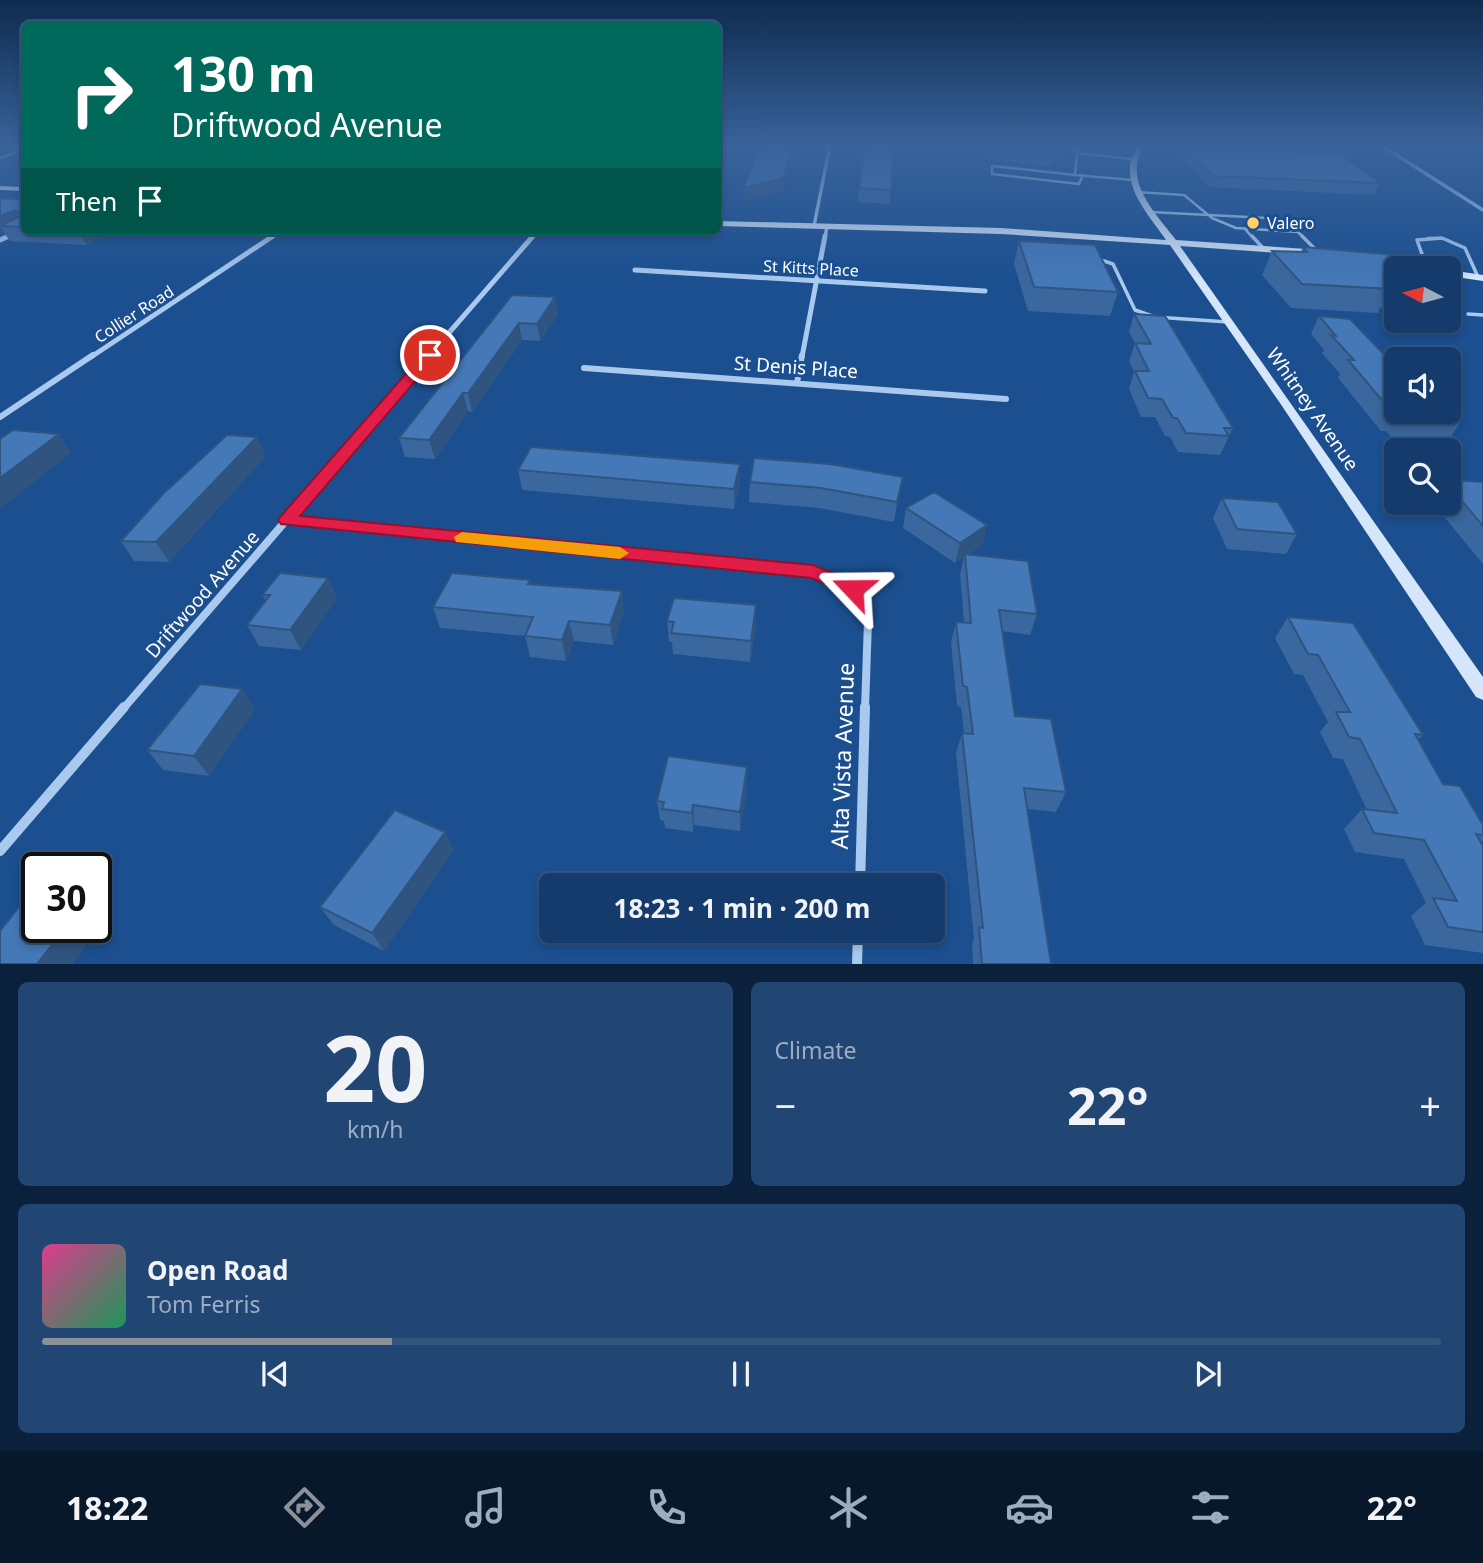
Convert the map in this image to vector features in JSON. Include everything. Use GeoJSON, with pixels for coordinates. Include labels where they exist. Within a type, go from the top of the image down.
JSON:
{"type":"FeatureCollection","features":[{"type":"Feature","properties":{"kind":"main road","name":"Whitney Avenue"},"geometry":{"type":"LineString","coordinates":[[1138,192],[1483,692]]}},
{"type":"Feature","properties":{"kind":"main road"},"geometry":{"type":"LineString","coordinates":[[721,224],[1171,241],[1332,255]]}},
{"type":"Feature","properties":{"kind":"main road"},"geometry":{"type":"LineString","coordinates":[[1372,260],[1384,262]]}},
{"type":"Feature","properties":{"kind":"main road"},"geometry":{"type":"LineString","coordinates":[[1461,274],[1481,278]]}},
{"type":"Feature","properties":{"kind":"street"},"geometry":{"type":"LineString","coordinates":[[814,226],[821,190]]}},
{"type":"Feature","properties":{"kind":"street"},"geometry":{"type":"LineString","coordinates":[[1452,190],[1483,210]]}},
{"type":"Feature","properties":{"kind":"street"},"geometry":{"type":"LineString","coordinates":[[797,383],[827,226]]}},
{"type":"Feature","properties":{"kind":"street"},"geometry":{"type":"LineString","coordinates":[[0,240],[21,230]]}},
{"type":"Feature","properties":{"kind":"street","name":"Collier Road"},"geometry":{"type":"LineString","coordinates":[[0,417],[275,235]]}},
{"type":"Feature","properties":{"kind":"street","name":"Driftwood Avenue"},"geometry":{"type":"LineString","coordinates":[[0,851],[534,235]]}},
{"type":"Feature","properties":{"kind":"street","name":"St Kitts Place"},"geometry":{"type":"LineString","coordinates":[[635,270],[985,291]]}},
{"type":"Feature","properties":{"kind":"street","name":"St Denis Place"},"geometry":{"type":"LineString","coordinates":[[584,368],[1006,399]]}},
{"type":"Feature","properties":{"kind":"street","name":"Alta Vista Avenue"},"geometry":{"type":"LineString","coordinates":[[287,520],[813,572],[853,589],[868,621],[860,873]]}},
{"type":"Feature","properties":{"kind":"street"},"geometry":{"type":"LineString","coordinates":[[857,964],[858,943]]}},
{"type":"Feature","properties":{"kind":"lane"},"geometry":{"type":"LineString","coordinates":[[1138,192],[1184,195],[1203,214],[1231,229],[1299,232]]}},
{"type":"Feature","properties":{"kind":"lane"},"geometry":{"type":"LineString","coordinates":[[1152,212],[1285,219],[1318,253]]}},
{"type":"Feature","properties":{"kind":"lane"},"geometry":{"type":"LineString","coordinates":[[1226,216],[1234,219]]}},
{"type":"Feature","properties":{"kind":"lane"},"geometry":{"type":"LineString","coordinates":[[1248,217],[1255,220]]}},
{"type":"Feature","properties":{"kind":"lane"},"geometry":{"type":"LineString","coordinates":[[1251,227],[1256,230]]}},
{"type":"Feature","properties":{"kind":"lane"},"geometry":{"type":"LineString","coordinates":[[1273,228],[1279,231]]}},
{"type":"Feature","properties":{"kind":"lane"},"geometry":{"type":"LineString","coordinates":[[1245,229],[1264,248]]}},
{"type":"Feature","properties":{"kind":"lane"},"geometry":{"type":"LineString","coordinates":[[1423,256],[1418,240],[1428,237],[1446,240],[1465,248],[1481,278]]}},
{"type":"Feature","properties":{"kind":"lane"},"geometry":{"type":"LineString","coordinates":[[1096,259],[1113,264],[1135,310],[1155,317],[1228,321]]}},
{"type":"Feature","properties":{"kind":"lane"},"geometry":{"type":"LineString","coordinates":[[1468,314],[1483,315]]}},
{"type":"Feature","properties":{"kind":"building"},"geometry":{"type":"Polygon","coordinates":[[[0,198],[21,200],[21,227],[1,226],[19,217],[19,212],[15,210],[0,216],[0,198]]]}},
{"type":"Feature","properties":{"kind":"building"},"geometry":{"type":"Polygon","coordinates":[[[1019,241],[1095,245],[1118,292],[1034,287],[1019,241]]]}},
{"type":"Feature","properties":{"kind":"building"},"geometry":{"type":"Polygon","coordinates":[[[1303,247],[1397,256],[1384,256],[1384,289],[1302,284],[1272,251],[1307,252],[1303,247]]]}},
{"type":"Feature","properties":{"kind":"building"},"geometry":{"type":"Polygon","coordinates":[[[512,295],[555,297],[537,324],[519,323],[468,393],[463,393],[429,440],[399,438],[512,295]]]}},
{"type":"Feature","properties":{"kind":"building"},"geometry":{"type":"Polygon","coordinates":[[[1134,314],[1165,316],[1233,428],[1224,428],[1229,436],[1186,433],[1162,399],[1148,398],[1135,371],[1149,371],[1135,343],[1151,344],[1134,314]]]}},
{"type":"Feature","properties":{"kind":"building"},"geometry":{"type":"Polygon","coordinates":[[[1319,316],[1350,319],[1384,354],[1384,403],[1348,360],[1354,360],[1331,335],[1336,336],[1319,316]]]}},
{"type":"Feature","properties":{"kind":"building"},"geometry":{"type":"Polygon","coordinates":[[[13,430],[59,434],[0,478],[0,439],[13,430]]]}},
{"type":"Feature","properties":{"kind":"building"},"geometry":{"type":"Polygon","coordinates":[[[227,435],[257,437],[156,542],[121,541],[163,494],[227,435]]]}},
{"type":"Feature","properties":{"kind":"building"},"geometry":{"type":"Polygon","coordinates":[[[531,447],[740,464],[734,489],[518,470],[531,447]]]}},
{"type":"Feature","properties":{"kind":"building"},"geometry":{"type":"Polygon","coordinates":[[[754,458],[830,464],[903,477],[897,502],[821,488],[750,482],[754,458]]]}},
{"type":"Feature","properties":{"kind":"building"},"geometry":{"type":"Polygon","coordinates":[[[1461,481],[1483,482],[1483,526],[1461,500],[1461,481]]]}},
{"type":"Feature","properties":{"kind":"building"},"geometry":{"type":"Polygon","coordinates":[[[934,492],[987,525],[960,543],[906,508],[934,492]]]}},
{"type":"Feature","properties":{"kind":"building"},"geometry":{"type":"Polygon","coordinates":[[[1222,498],[1278,502],[1297,534],[1237,529],[1222,498]]]}},
{"type":"Feature","properties":{"kind":"building"},"geometry":{"type":"Polygon","coordinates":[[[965,554],[1028,561],[1037,614],[999,610],[1015,716],[1051,719],[1066,792],[1024,788],[1051,964],[982,964],[979,927],[983,928],[962,733],[973,734],[967,687],[963,686],[956,622],[971,623],[965,554]]]}},
{"type":"Feature","properties":{"kind":"building"},"geometry":{"type":"Polygon","coordinates":[[[280,573],[328,578],[290,630],[247,625],[270,595],[262,595],[280,573]]]}},
{"type":"Feature","properties":{"kind":"building"},"geometry":{"type":"Polygon","coordinates":[[[452,573],[530,580],[528,584],[622,591],[610,625],[569,621],[562,640],[525,636],[533,617],[433,607],[452,573]]]}},
{"type":"Feature","properties":{"kind":"building"},"geometry":{"type":"Polygon","coordinates":[[[674,598],[756,605],[751,641],[671,633],[674,622],[667,621],[674,598]]]}},
{"type":"Feature","properties":{"kind":"building"},"geometry":{"type":"Polygon","coordinates":[[[1288,617],[1353,623],[1423,735],[1415,734],[1443,784],[1460,786],[1483,825],[1483,835],[1476,834],[1483,846],[1483,932],[1448,927],[1433,898],[1457,901],[1424,840],[1374,833],[1362,809],[1397,813],[1360,739],[1349,737],[1336,712],[1350,712],[1318,655],[1308,654],[1288,617]]]}},
{"type":"Feature","properties":{"kind":"building"},"geometry":{"type":"Polygon","coordinates":[[[200,684],[242,689],[194,756],[147,750],[200,684]]]}},
{"type":"Feature","properties":{"kind":"building"},"geometry":{"type":"Polygon","coordinates":[[[668,756],[747,767],[740,812],[693,805],[692,813],[662,809],[664,802],[657,801],[668,756]]]}},
{"type":"Feature","properties":{"kind":"building"},"geometry":{"type":"Polygon","coordinates":[[[395,810],[445,832],[372,933],[320,907],[395,810]]]}},
{"type":"Feature","properties":{"kind":"building"},"geometry":{"type":"Polygon","coordinates":[[[21,905],[21,943],[53,943],[37,964],[0,964],[0,931],[21,905]]]}},
{"type":"Feature","properties":{"kind":"slow traffic"},"geometry":{"type":"LineString","coordinates":[[462,537],[620,553]]}},
{"type":"Feature","properties":{"kind":"place","name":"Valero"},"geometry":{"type":"Point","coordinates":[1253,223]}},
{"type":"Feature","properties":{"kind":"route"},"geometry":{"type":"LineString","coordinates":[[430,355],[287,520],[813,572],[853,589]]}}]}
